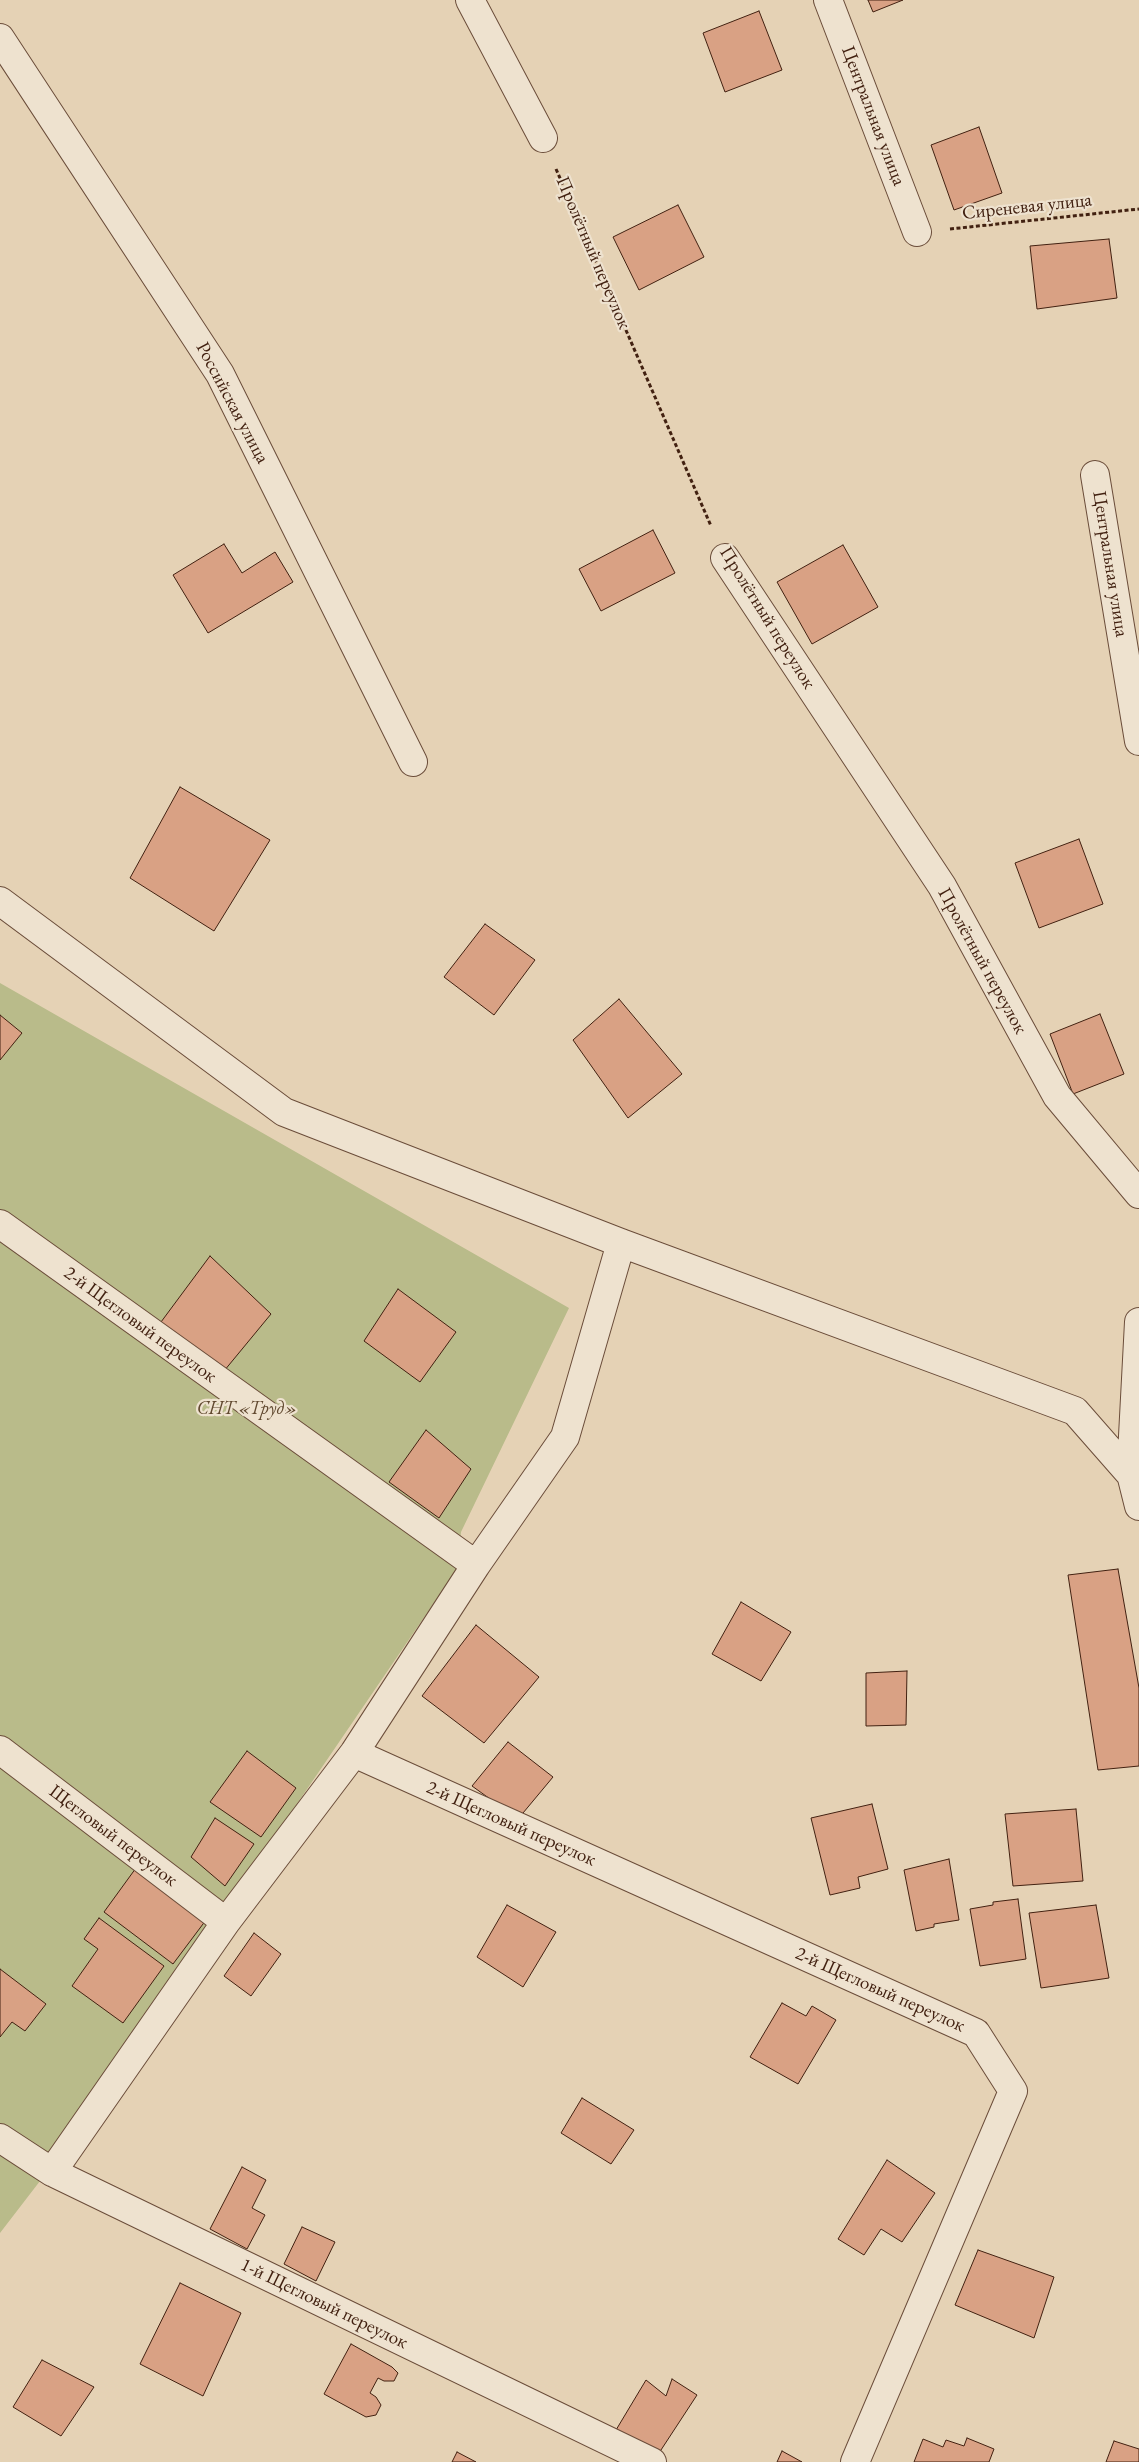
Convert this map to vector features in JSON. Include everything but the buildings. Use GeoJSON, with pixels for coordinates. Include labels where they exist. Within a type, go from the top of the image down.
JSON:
{"type":"FeatureCollection","features":[{"type":"Feature","properties":{"kind":"street"},"geometry":{"type":"LineString","coordinates":[[470,0],[543,138]]}},
{"type":"Feature","properties":{"kind":"street","name":"Центральная улица"},"geometry":{"type":"LineString","coordinates":[[828,0],[918,232]]}},
{"type":"Feature","properties":{"kind":"street","name":"Российская улица"},"geometry":{"type":"LineString","coordinates":[[0,38],[220,374],[413,762]]}},
{"type":"Feature","properties":{"kind":"street","name":"Центральная улица"},"geometry":{"type":"LineString","coordinates":[[1095,476],[1139,741]]}},
{"type":"Feature","properties":{"kind":"street","name":"Пролётный переулок"},"geometry":{"type":"LineString","coordinates":[[725,558],[942,886],[1057,1096],[1139,1194]]}},
{"type":"Feature","properties":{"kind":"street"},"geometry":{"type":"LineString","coordinates":[[0,901],[284,1112],[620,1243],[1075,1411],[1135,1479]]}},
{"type":"Feature","properties":{"kind":"street","name":"2-й Щегловый переулок"},"geometry":{"type":"LineString","coordinates":[[0,1224],[476,1565]]}},
{"type":"Feature","properties":{"kind":"street"},"geometry":{"type":"LineString","coordinates":[[52,2172],[226,1922],[354,1753],[476,1565],[565,1437],[620,1243]]}},
{"type":"Feature","properties":{"kind":"street"},"geometry":{"type":"LineString","coordinates":[[1139,1322],[1135,1479],[1139,1506]]}},
{"type":"Feature","properties":{"kind":"street","name":"Щегловый переулок"},"geometry":{"type":"LineString","coordinates":[[0,1750],[226,1922]]}},
{"type":"Feature","properties":{"kind":"street","name":"2-й Щегловый переулок"},"geometry":{"type":"LineString","coordinates":[[354,1753],[976,2033],[1013,2091],[855,2462]]}},
{"type":"Feature","properties":{"kind":"street","name":"1-й Щегловый переулок"},"geometry":{"type":"LineString","coordinates":[[0,2138],[52,2172],[652,2462]]}},
{"type":"Feature","properties":{"kind":"path","name":"Пролётный переулок"},"geometry":{"type":"LineString","coordinates":[[543,138],[725,558]]}},
{"type":"Feature","properties":{"kind":"path","name":"Сиреневая улица"},"geometry":{"type":"LineString","coordinates":[[918,232],[1139,208]]}},
{"type":"Feature","properties":{"kind":"green space","name":"СНТ «Труд»"},"geometry":{"type":"Polygon","coordinates":[[[0,983],[569,1308],[461,1532],[457,1569],[40,2181],[0,2233],[0,983]]]}}]}
